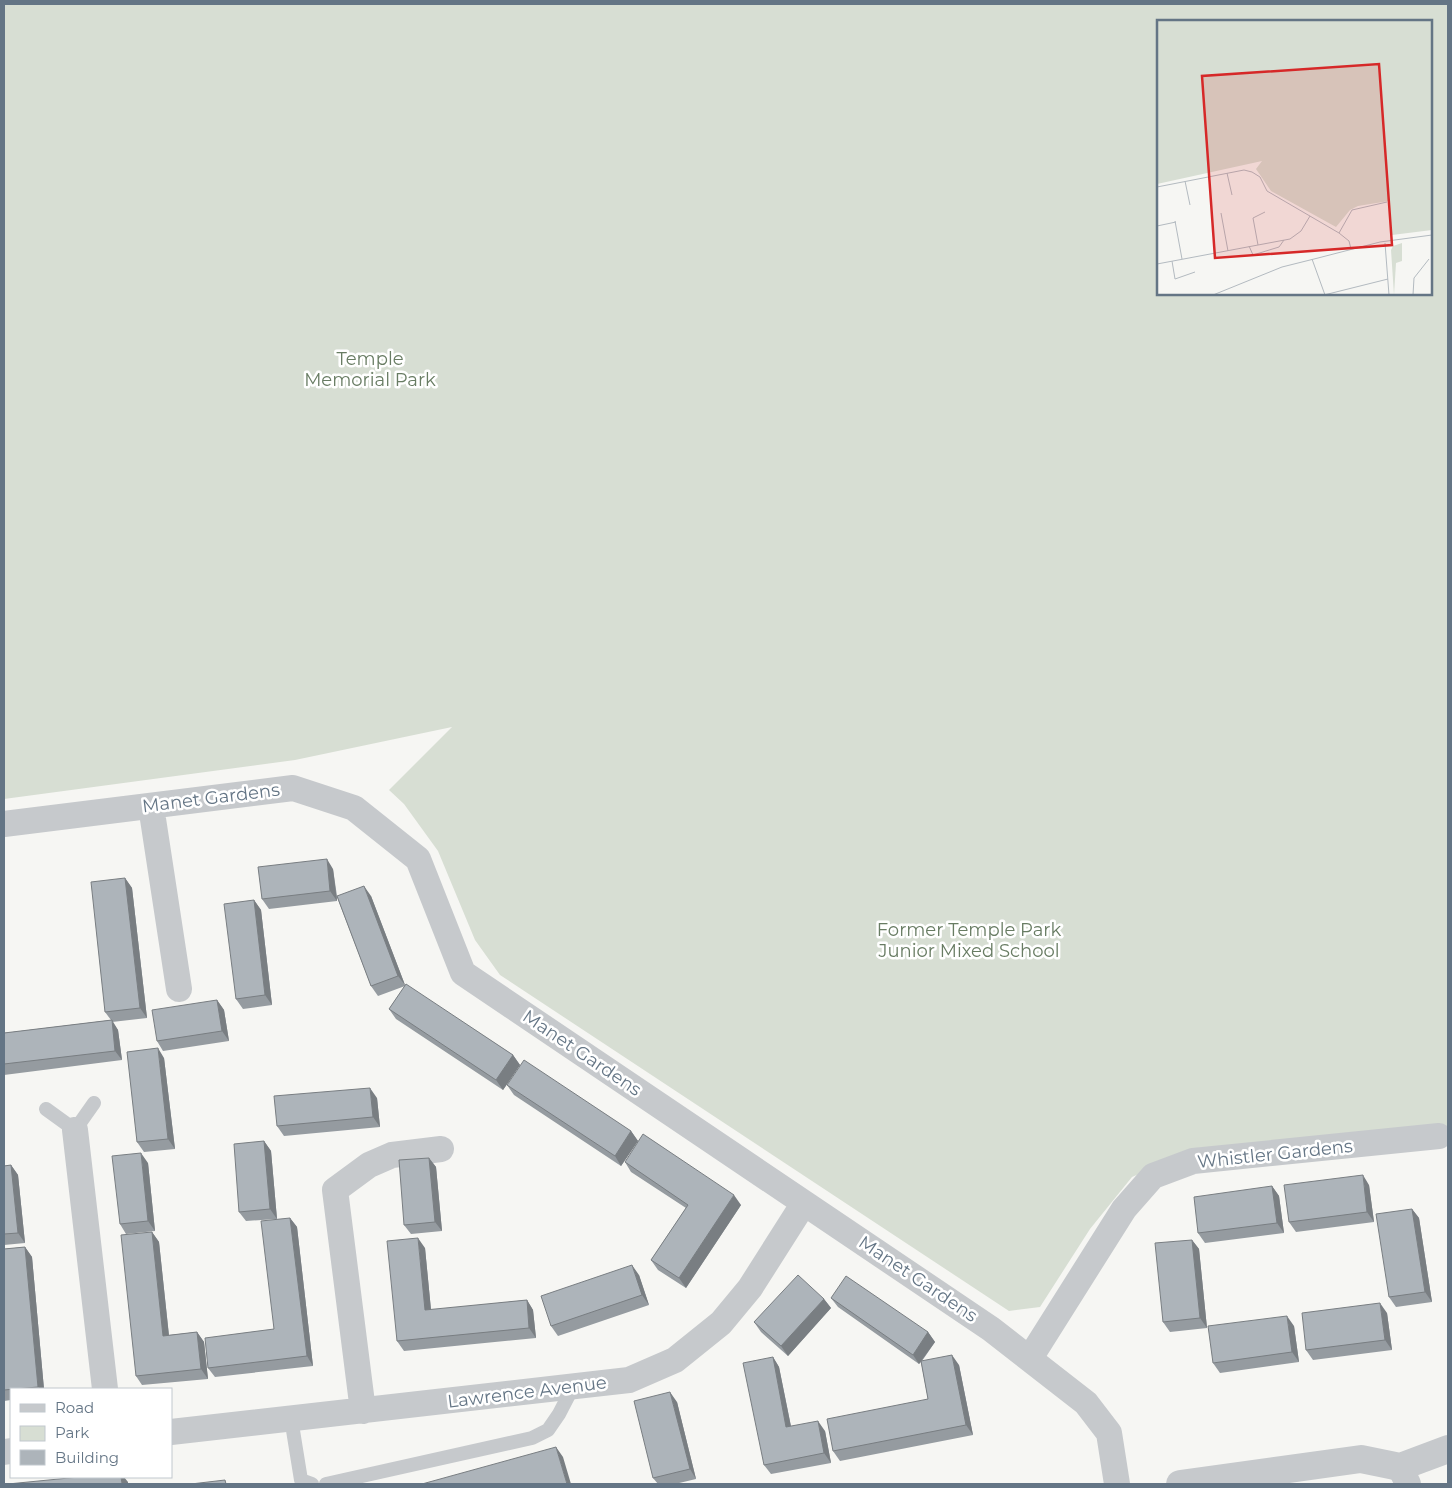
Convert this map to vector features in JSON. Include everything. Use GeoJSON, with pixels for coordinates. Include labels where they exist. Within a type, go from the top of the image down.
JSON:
{"type":"FeatureCollection","features":[{"type":"Feature","properties":{"kind":"street","name":"Manet Gardens"},"geometry":{"type":"LineString","coordinates":[[4,824],[293,788],[354,808],[418,859],[463,973],[991,1329],[1030,1358],[1086,1403],[1109,1433],[1117,1484]]}},
{"type":"Feature","properties":{"kind":"street"},"geometry":{"type":"LineString","coordinates":[[150,806],[179,989]]}},
{"type":"Feature","properties":{"kind":"street"},"geometry":{"type":"LineString","coordinates":[[75,1130],[104,1388]]}},
{"type":"Feature","properties":{"kind":"street","name":"Whistler Gardens"},"geometry":{"type":"LineString","coordinates":[[1030,1358],[1124,1209],[1153,1176],[1193,1162],[1439,1136]]}},
{"type":"Feature","properties":{"kind":"street"},"geometry":{"type":"LineString","coordinates":[[363,1411],[335,1190],[369,1165],[392,1155],[441,1148]]}},
{"type":"Feature","properties":{"kind":"street","name":"Lawrence Avenue"},"geometry":{"type":"LineString","coordinates":[[172,1432],[629,1380],[676,1360],[721,1323],[750,1288],[804,1203]]}},
{"type":"Feature","properties":{"kind":"street"},"geometry":{"type":"LineString","coordinates":[[1180,1484],[1361,1460],[1404,1476],[1448,1449]]}},
{"type":"Feature","properties":{"kind":"lane"},"geometry":{"type":"LineString","coordinates":[[46,1109],[75,1130],[94,1103]]}},
{"type":"Feature","properties":{"kind":"lane"},"geometry":{"type":"LineString","coordinates":[[326,1484],[532,1438],[548,1430],[573,1387]]}},
{"type":"Feature","properties":{"kind":"lane"},"geometry":{"type":"LineString","coordinates":[[291,1418],[301,1480],[312,1484]]}},
{"type":"Feature","properties":{"kind":"green space","name":"Temple Memorial Park"},"geometry":{"type":"Polygon","coordinates":[[[4,4],[1448,4],[1448,1127],[1198,1148],[1132,1177],[1090,1229],[1040,1307],[1009,1311],[500,975],[475,940],[438,851],[404,804],[389,790],[452,727],[295,760],[4,799],[4,4]]]}},
{"type":"Feature","properties":{"kind":"building"},"geometry":{"type":"Polygon","coordinates":[[[327,859],[330,891],[262,899],[258,867],[327,859]]]}},
{"type":"Feature","properties":{"kind":"building"},"geometry":{"type":"Polygon","coordinates":[[[125,878],[140,1008],[105,1012],[91,882],[125,878]]]}},
{"type":"Feature","properties":{"kind":"building"},"geometry":{"type":"Polygon","coordinates":[[[364,886],[398,976],[371,986],[337,896],[364,886]]]}},
{"type":"Feature","properties":{"kind":"building"},"geometry":{"type":"Polygon","coordinates":[[[254,900],[265,995],[236,999],[224,904],[254,900]]]}},
{"type":"Feature","properties":{"kind":"building"},"geometry":{"type":"Polygon","coordinates":[[[406,984],[513,1055],[496,1080],[389,1009],[406,984]]]}},
{"type":"Feature","properties":{"kind":"building"},"geometry":{"type":"Polygon","coordinates":[[[217,1000],[222,1031],[157,1041],[152,1010],[217,1000]]]}},
{"type":"Feature","properties":{"kind":"building"},"geometry":{"type":"Polygon","coordinates":[[[112,1020],[115,1051],[4,1064],[4,1033],[112,1020]]]}},
{"type":"Feature","properties":{"kind":"building"},"geometry":{"type":"Polygon","coordinates":[[[158,1048],[168,1139],[137,1142],[127,1052],[158,1048]]]}},
{"type":"Feature","properties":{"kind":"building"},"geometry":{"type":"Polygon","coordinates":[[[524,1060],[631,1131],[615,1156],[507,1085],[524,1060]]]}},
{"type":"Feature","properties":{"kind":"building"},"geometry":{"type":"Polygon","coordinates":[[[370,1088],[373,1117],[277,1126],[274,1096],[370,1088]]]}},
{"type":"Feature","properties":{"kind":"building"},"geometry":{"type":"Polygon","coordinates":[[[643,1134],[734,1195],[679,1278],[651,1260],[688,1205],[625,1162],[643,1134]]]}},
{"type":"Feature","properties":{"kind":"building"},"geometry":{"type":"Polygon","coordinates":[[[264,1141],[270,1209],[239,1212],[234,1144],[264,1141]]]}},
{"type":"Feature","properties":{"kind":"building"},"geometry":{"type":"Polygon","coordinates":[[[141,1153],[148,1221],[120,1224],[112,1156],[141,1153]]]}},
{"type":"Feature","properties":{"kind":"building"},"geometry":{"type":"Polygon","coordinates":[[[429,1158],[435,1222],[404,1225],[399,1160],[429,1158]]]}},
{"type":"Feature","properties":{"kind":"building"},"geometry":{"type":"Polygon","coordinates":[[[11,1165],[18,1233],[4,1234],[4,1166],[11,1165]]]}},
{"type":"Feature","properties":{"kind":"building"},"geometry":{"type":"Polygon","coordinates":[[[1363,1175],[1367,1212],[1289,1222],[1284,1185],[1363,1175]]]}},
{"type":"Feature","properties":{"kind":"building"},"geometry":{"type":"Polygon","coordinates":[[[1272,1186],[1277,1223],[1198,1233],[1194,1197],[1272,1186]]]}},
{"type":"Feature","properties":{"kind":"building"},"geometry":{"type":"Polygon","coordinates":[[[1412,1209],[1425,1292],[1389,1297],[1376,1214],[1412,1209]]]}},
{"type":"Feature","properties":{"kind":"building"},"geometry":{"type":"Polygon","coordinates":[[[290,1218],[307,1356],[208,1368],[205,1338],[274,1329],[261,1221],[290,1218]]]}},
{"type":"Feature","properties":{"kind":"building"},"geometry":{"type":"Polygon","coordinates":[[[152,1232],[163,1336],[197,1332],[201,1369],[136,1376],[121,1235],[152,1232]]]}},
{"type":"Feature","properties":{"kind":"building"},"geometry":{"type":"Polygon","coordinates":[[[418,1238],[425,1310],[527,1300],[529,1328],[397,1341],[387,1241],[418,1238]]]}},
{"type":"Feature","properties":{"kind":"building"},"geometry":{"type":"Polygon","coordinates":[[[1192,1240],[1200,1318],[1163,1322],[1155,1243],[1192,1240]]]}},
{"type":"Feature","properties":{"kind":"building"},"geometry":{"type":"Polygon","coordinates":[[[25,1247],[38,1387],[4,1390],[4,1249],[25,1247]]]}},
{"type":"Feature","properties":{"kind":"building"},"geometry":{"type":"Polygon","coordinates":[[[632,1265],[642,1295],[551,1326],[541,1296],[632,1265]]]}},
{"type":"Feature","properties":{"kind":"building"},"geometry":{"type":"Polygon","coordinates":[[[798,1275],[824,1299],[781,1346],[754,1322],[798,1275]]]}},
{"type":"Feature","properties":{"kind":"building"},"geometry":{"type":"Polygon","coordinates":[[[846,1276],[928,1332],[913,1355],[831,1298],[846,1276]]]}},
{"type":"Feature","properties":{"kind":"building"},"geometry":{"type":"Polygon","coordinates":[[[1380,1303],[1385,1340],[1306,1350],[1302,1313],[1380,1303]]]}},
{"type":"Feature","properties":{"kind":"building"},"geometry":{"type":"Polygon","coordinates":[[[1287,1316],[1292,1352],[1213,1363],[1208,1326],[1287,1316]]]}},
{"type":"Feature","properties":{"kind":"building"},"geometry":{"type":"Polygon","coordinates":[[[952,1355],[966,1425],[833,1451],[827,1419],[928,1399],[921,1361],[952,1355]]]}},
{"type":"Feature","properties":{"kind":"building"},"geometry":{"type":"Polygon","coordinates":[[[773,1357],[786,1427],[818,1421],[824,1453],[764,1465],[743,1363],[773,1357]]]}},
{"type":"Feature","properties":{"kind":"building"},"geometry":{"type":"Polygon","coordinates":[[[670,1392],[690,1469],[653,1478],[634,1401],[670,1392]]]}},
{"type":"Feature","properties":{"kind":"building"},"geometry":{"type":"Polygon","coordinates":[[[556,1447],[567,1484],[422,1484],[556,1447]]]}},
{"type":"Feature","properties":{"kind":"building"},"geometry":{"type":"Polygon","coordinates":[[[69,1478],[121,1478],[122,1484],[8,1484],[69,1478]]]}},
{"type":"Feature","properties":{"kind":"building"},"geometry":{"type":"Polygon","coordinates":[[[225,1480],[226,1484],[191,1484],[225,1480]]]}},
{"type":"Feature","properties":{"kind":"park label","name":"Former Temple Park Junior Mixed School"},"geometry":{"type":"Point","coordinates":[969,940]}}]}
